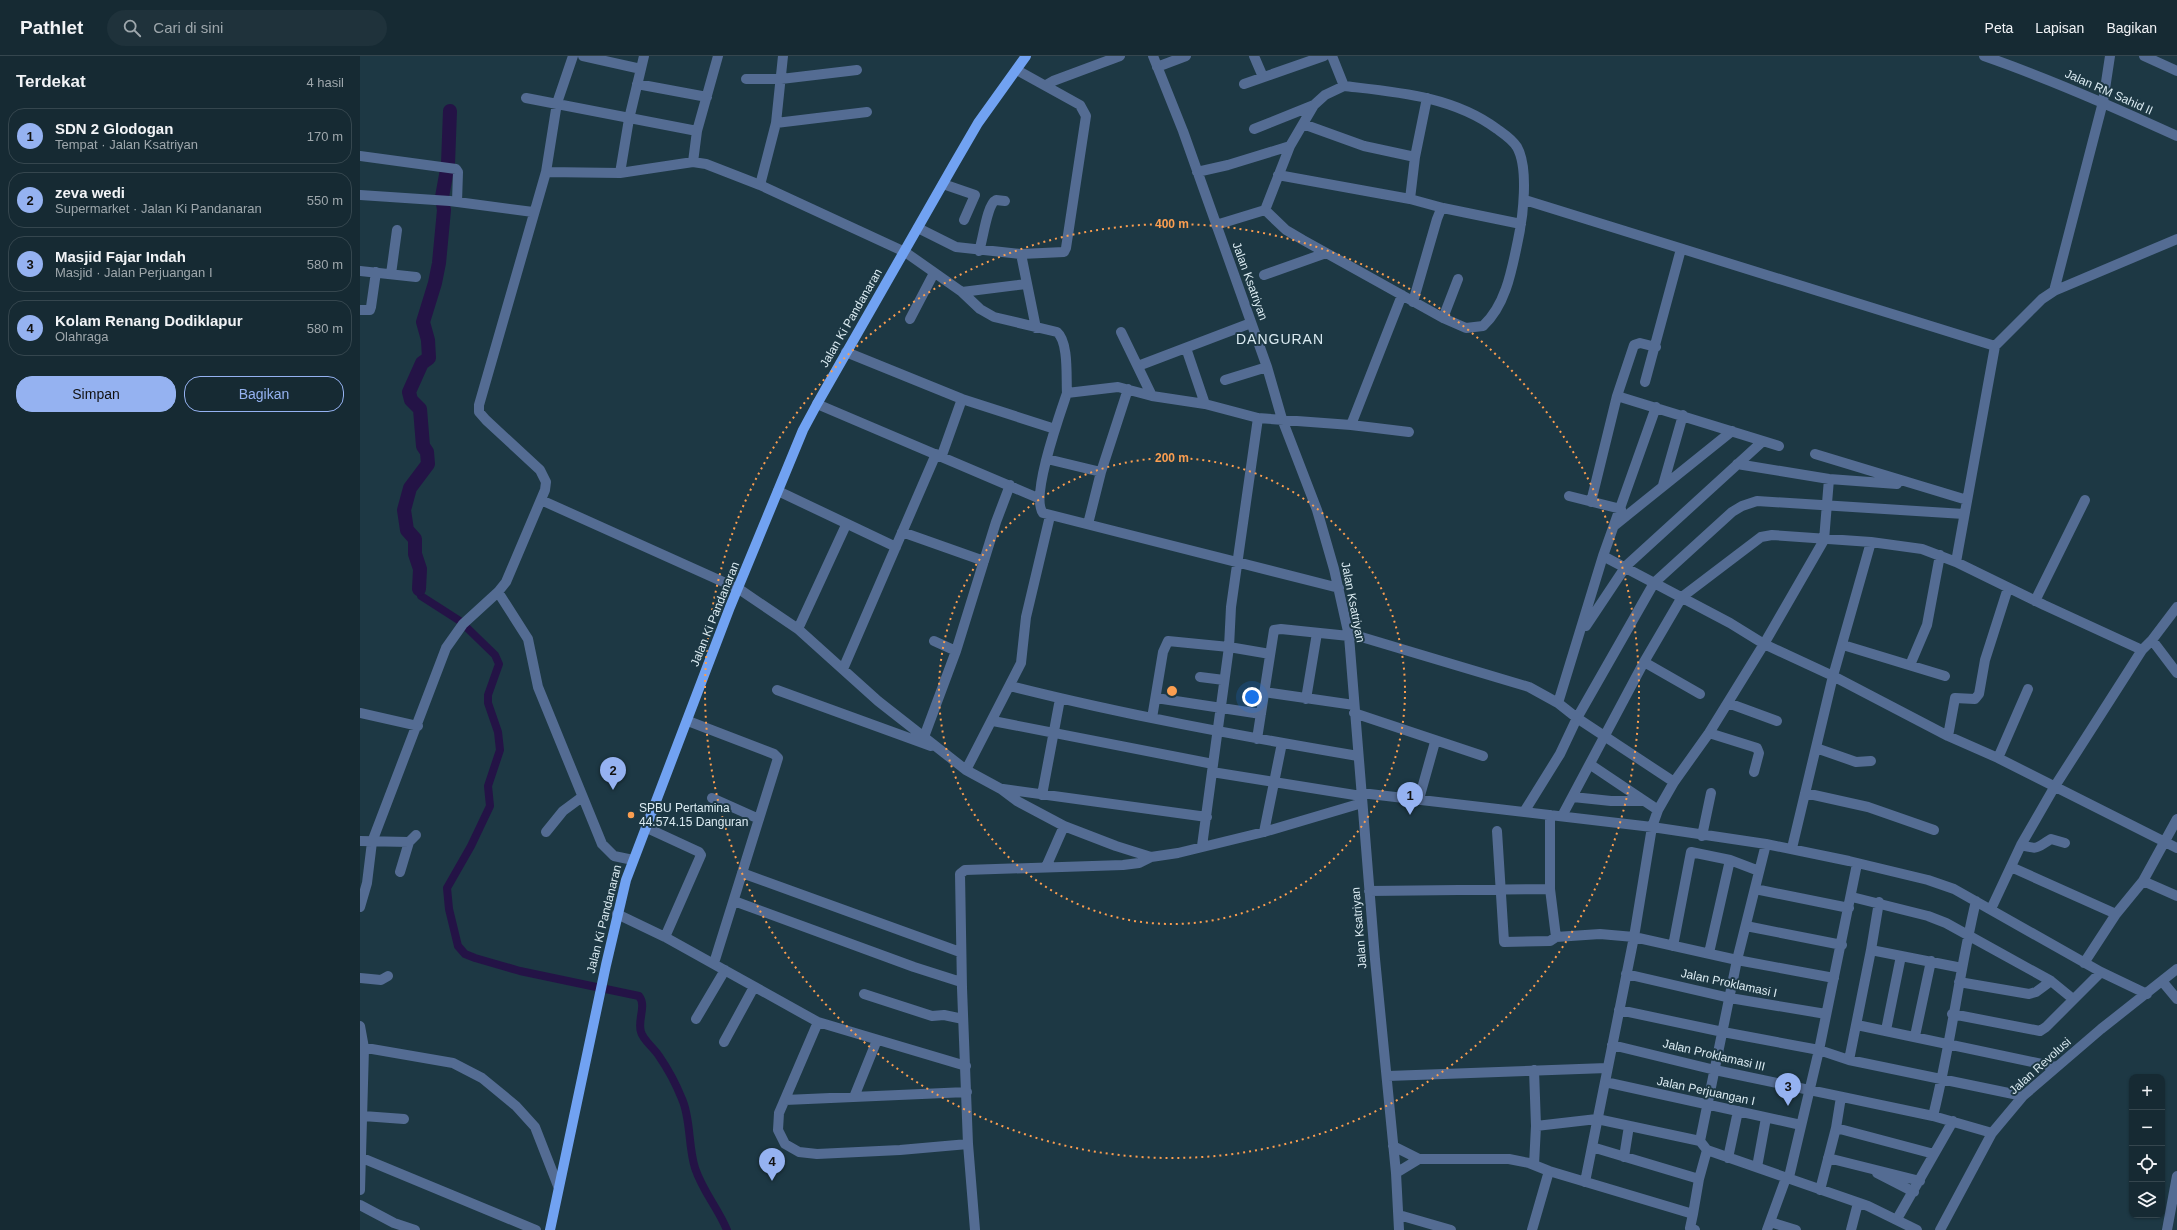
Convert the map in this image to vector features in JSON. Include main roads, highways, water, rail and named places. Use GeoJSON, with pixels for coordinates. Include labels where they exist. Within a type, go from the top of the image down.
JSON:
{"type":"FeatureCollection","features":[{"type":"Feature","properties":{"kind":"main road","name":"Jalan Ki Pandanaran"},"geometry":{"type":"LineString","coordinates":[[550,1230],[558,1186],[617,914],[633,860],[647,828],[730,607],[739,589],[803,430],[846,352],[978,123],[1026,56]]}},
{"type":"Feature","properties":{"kind":"waterway"},"geometry":{"type":"LineString","coordinates":[[419,589],[420,569],[415,554],[415,539],[407,530],[404,510],[410,488],[428,464],[427,452],[423,446],[420,409],[411,400],[409,392],[422,363],[429,358],[428,340],[423,322],[435,283],[439,263],[444,210],[442,197],[448,164],[450,111]]}},
{"type":"Feature","properties":{"kind":"waterway"},"geometry":{"type":"LineString","coordinates":[[419,589],[421,596],[460,621],[495,655],[499,664],[488,695],[488,703],[498,732],[500,750],[488,786],[490,806],[471,846],[447,888],[449,909],[458,946],[465,954],[520,971],[639,996],[642,1004],[640,1023],[641,1032],[644,1038],[657,1053],[680,1093],[687,1115],[691,1151],[698,1177],[727,1230]]}},
{"type":"Feature","properties":{"kind":"place","name":"zeva wedi"},"geometry":{"type":"Point","coordinates":[613,790]}},
{"type":"Feature","properties":{"kind":"place","name":"SPBU Pertamina 44.574.15 Danguran"},"geometry":{"type":"Point","coordinates":[631,815]}},
{"type":"Feature","properties":{"kind":"place","name":"SDN 2 Glodogan"},"geometry":{"type":"Point","coordinates":[1410,815]}},
{"type":"Feature","properties":{"kind":"place","name":"Masjid Fajar Indah"},"geometry":{"type":"Point","coordinates":[1788,1106]}},
{"type":"Feature","properties":{"kind":"place","name":"Kolam Renang Dodiklapur"},"geometry":{"type":"Point","coordinates":[772,1181]}},
{"type":"Feature","properties":{"kind":"district","name":"DANGURAN"},"geometry":{"type":"Point","coordinates":[1280,339]}}]}
